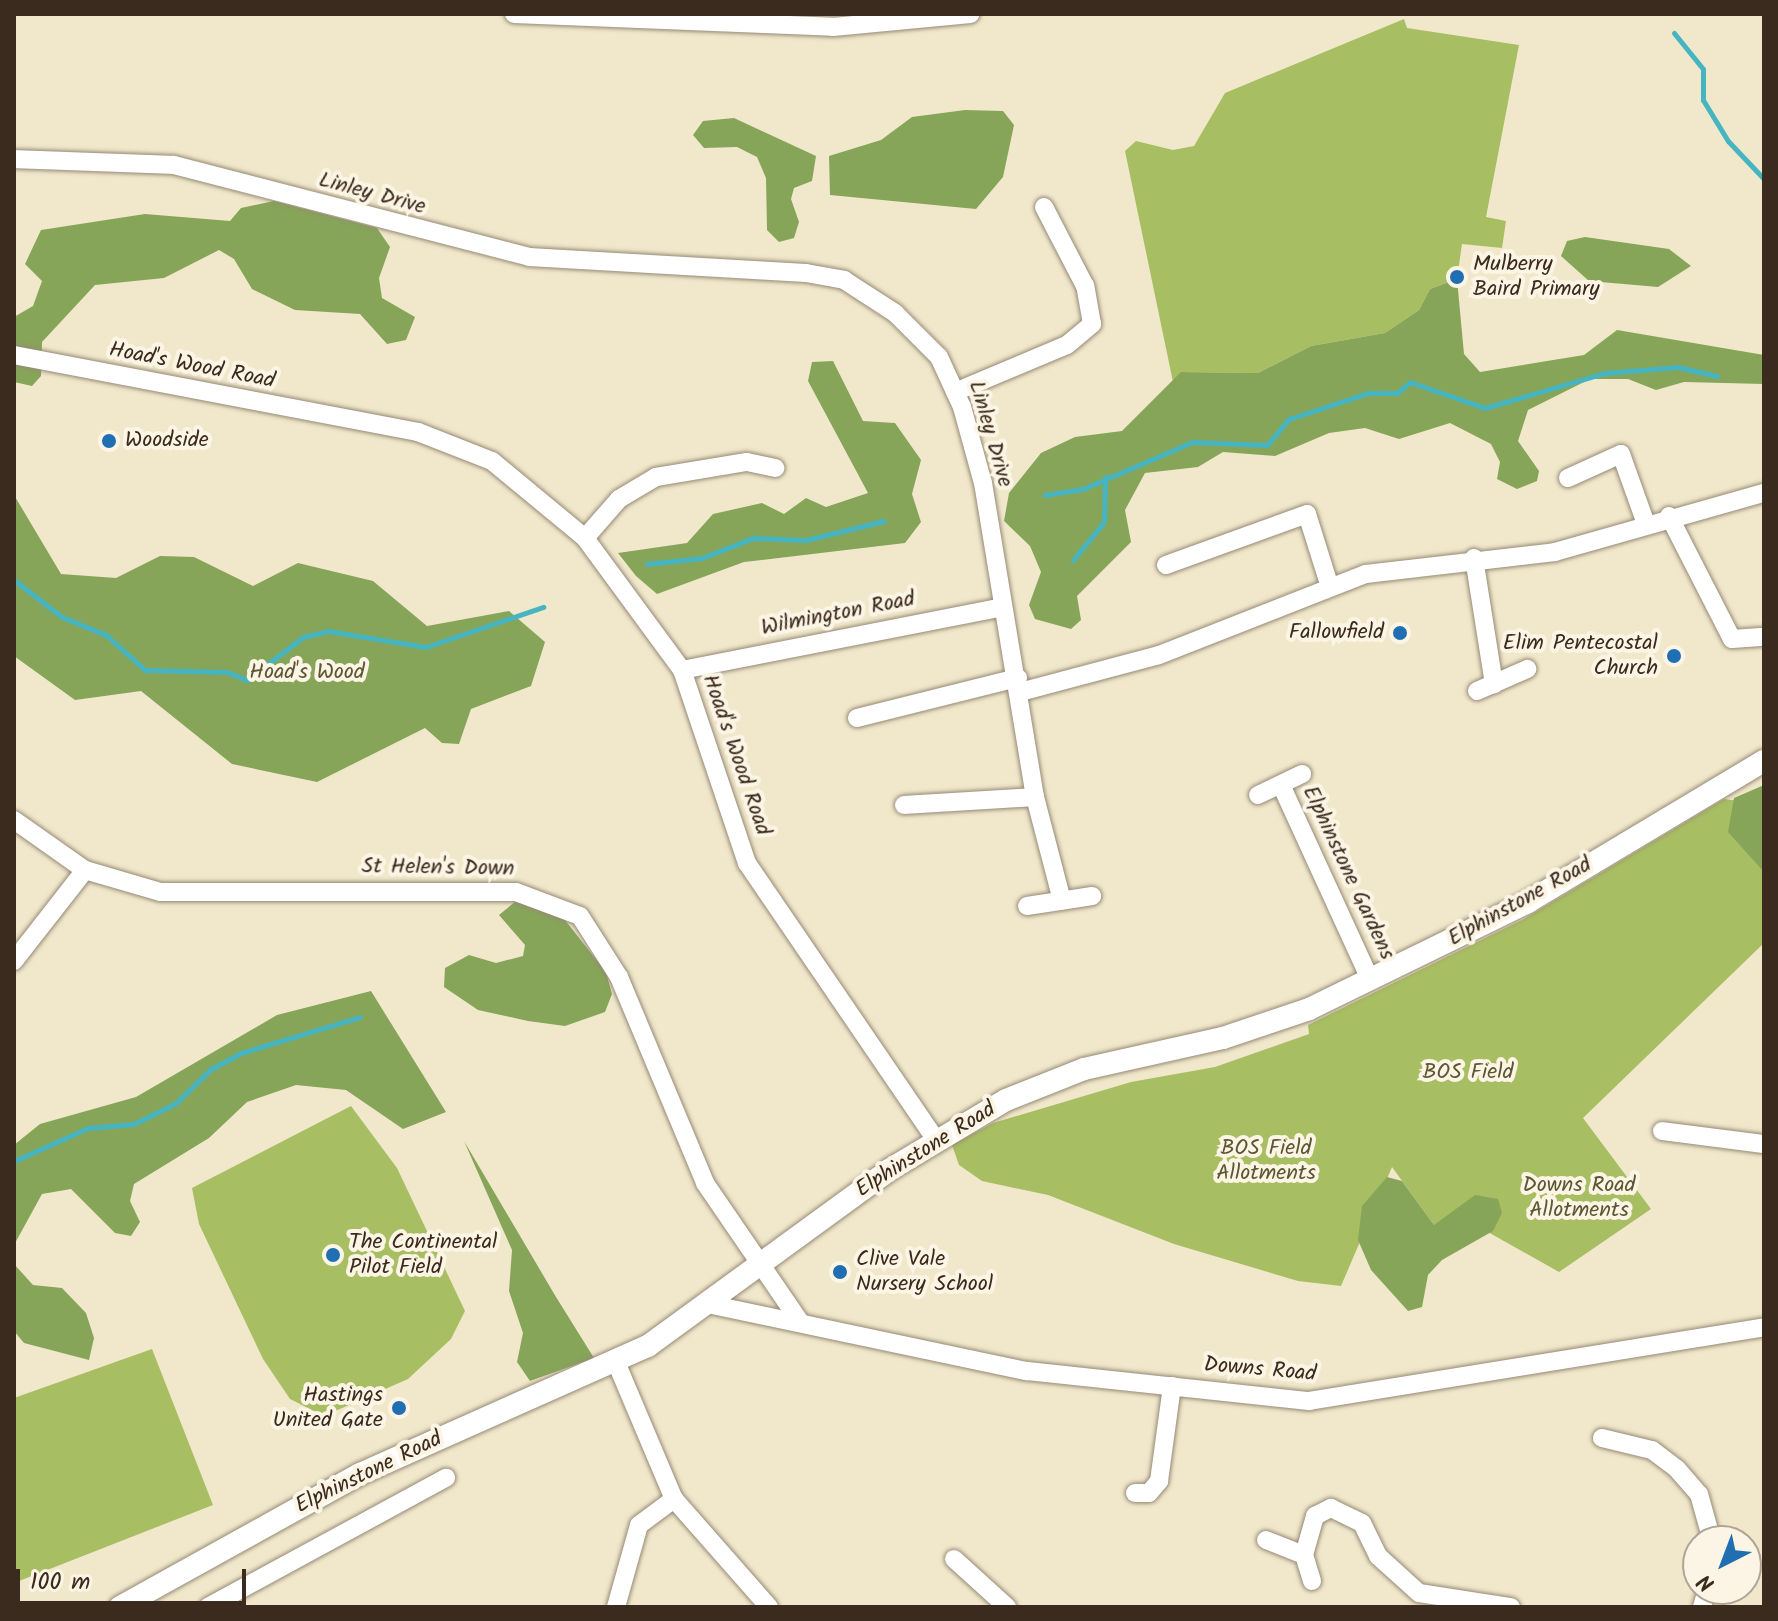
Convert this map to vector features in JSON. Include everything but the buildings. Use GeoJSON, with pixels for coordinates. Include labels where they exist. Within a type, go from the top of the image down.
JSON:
{"type":"FeatureCollection","features":[{"type":"Feature","properties":{"kind":"street"},"geometry":{"type":"LineString","coordinates":[[514,14],[787,27],[970,14]]}},
{"type":"Feature","properties":{"kind":"street","name":"Linley Drive"},"geometry":{"type":"LineString","coordinates":[[14,159],[174,165],[529,257],[628,268],[789,270],[844,280],[895,313],[939,357],[955,392],[983,483],[1019,685],[1035,797],[1062,901]]}},
{"type":"Feature","properties":{"kind":"street"},"geometry":{"type":"LineString","coordinates":[[955,392],[1067,345],[1092,324],[1085,286],[1044,207]]}},
{"type":"Feature","properties":{"kind":"street","name":"Hoad's Wood Road"},"geometry":{"type":"LineString","coordinates":[[14,355],[418,432],[492,461],[585,538],[682,670],[747,863],[936,1140]]}},
{"type":"Feature","properties":{"kind":"street"},"geometry":{"type":"LineString","coordinates":[[1568,478],[1621,454],[1646,524]]}},
{"type":"Feature","properties":{"kind":"street"},"geometry":{"type":"LineString","coordinates":[[585,538],[619,499],[656,477],[747,462],[775,468]]}},
{"type":"Feature","properties":{"kind":"street"},"geometry":{"type":"LineString","coordinates":[[857,718],[1159,655],[1329,584],[1474,558],[1555,552],[1669,516],[1764,493]]}},
{"type":"Feature","properties":{"kind":"street"},"geometry":{"type":"LineString","coordinates":[[1166,565],[1307,514],[1329,584]]}},
{"type":"Feature","properties":{"kind":"street"},"geometry":{"type":"LineString","coordinates":[[1669,516],[1732,639],[1764,637]]}},
{"type":"Feature","properties":{"kind":"street"},"geometry":{"type":"LineString","coordinates":[[1474,558],[1486,688],[1527,669]]}},
{"type":"Feature","properties":{"kind":"street","name":"Wilmington Road"},"geometry":{"type":"LineString","coordinates":[[682,670],[1003,607]]}},
{"type":"Feature","properties":{"kind":"street","name":"Elphinstone Road"},"geometry":{"type":"LineString","coordinates":[[120,1607],[360,1474],[616,1362],[708,1304],[758,1263],[936,1140],[1034,1086],[1262,1026],[1370,979],[1528,902],[1764,761]]}},
{"type":"Feature","properties":{"kind":"street","name":"Elphinstone Gardens"},"geometry":{"type":"LineString","coordinates":[[1258,795],[1282,787],[1302,774]]}},
{"type":"Feature","properties":{"kind":"street","name":"Elphinstone Gardens"},"geometry":{"type":"LineString","coordinates":[[1282,787],[1370,979]]}},
{"type":"Feature","properties":{"kind":"street"},"geometry":{"type":"LineString","coordinates":[[904,805],[1035,797]]}},
{"type":"Feature","properties":{"kind":"street","name":"St Helen's Down"},"geometry":{"type":"LineString","coordinates":[[14,820],[85,870],[160,892],[474,889],[556,902],[601,942],[675,1123],[758,1263]]}},
{"type":"Feature","properties":{"kind":"street"},"geometry":{"type":"LineString","coordinates":[[14,961],[85,870]]}},
{"type":"Feature","properties":{"kind":"street"},"geometry":{"type":"LineString","coordinates":[[1027,906],[1092,896]]}},
{"type":"Feature","properties":{"kind":"street"},"geometry":{"type":"LineString","coordinates":[[1673,1126],[1764,1144]]}},
{"type":"Feature","properties":{"kind":"street"},"geometry":{"type":"LineString","coordinates":[[758,1263],[800,1322]]}},
{"type":"Feature","properties":{"kind":"street","name":"Downs Road"},"geometry":{"type":"LineString","coordinates":[[708,1304],[800,1322],[906,1351],[1309,1401],[1764,1327]]}},
{"type":"Feature","properties":{"kind":"street"},"geometry":{"type":"LineString","coordinates":[[616,1362],[674,1499],[769,1607]]}},
{"type":"Feature","properties":{"kind":"street"},"geometry":{"type":"LineString","coordinates":[[1135,1493],[1149,1493],[1159,1481],[1172,1386]]}},
{"type":"Feature","properties":{"kind":"street"},"geometry":{"type":"LineString","coordinates":[[1602,1438],[1652,1450],[1677,1469],[1699,1494],[1708,1525]]}},
{"type":"Feature","properties":{"kind":"street"},"geometry":{"type":"LineString","coordinates":[[208,1607],[446,1478]]}},
{"type":"Feature","properties":{"kind":"street"},"geometry":{"type":"LineString","coordinates":[[616,1607],[639,1525],[674,1499]]}},
{"type":"Feature","properties":{"kind":"street"},"geometry":{"type":"LineString","coordinates":[[1312,1581],[1304,1555],[1315,1516],[1331,1508],[1349,1511],[1378,1556],[1419,1593],[1511,1607]]}},
{"type":"Feature","properties":{"kind":"street"},"geometry":{"type":"LineString","coordinates":[[1266,1540],[1304,1555]]}},
{"type":"Feature","properties":{"kind":"street"},"geometry":{"type":"LineString","coordinates":[[954,1559],[1007,1607]]}},
{"type":"Feature","properties":{"kind":"green space"},"geometry":{"type":"Polygon","coordinates":[[[1404,19],[1407,28],[1519,45],[1486,217],[1506,221],[1502,248],[1462,244],[1457,279],[1430,289],[1419,310],[1385,333],[1311,346],[1258,373],[1182,372],[1173,382],[1125,151],[1136,141],[1173,150],[1194,146],[1225,93],[1404,19]]]}},
{"type":"Feature","properties":{"kind":"green space"},"geometry":{"type":"Polygon","coordinates":[[[965,110],[1003,111],[1014,125],[1003,177],[976,209],[830,195],[829,156],[881,140],[912,117],[965,110]]]}},
{"type":"Feature","properties":{"kind":"green space"},"geometry":{"type":"Polygon","coordinates":[[[734,118],[816,156],[812,181],[794,188],[791,199],[799,222],[794,238],[779,242],[767,230],[766,178],[757,157],[737,147],[704,148],[693,135],[703,121],[734,118]]]}},
{"type":"Feature","properties":{"kind":"green space"},"geometry":{"type":"Polygon","coordinates":[[[274,201],[377,228],[390,247],[379,278],[382,298],[415,317],[406,340],[387,344],[360,314],[295,310],[252,289],[234,259],[219,250],[164,278],[95,285],[42,342],[41,376],[32,386],[14,382],[14,317],[33,306],[42,281],[25,264],[41,230],[145,214],[230,221],[241,208],[274,201]]]}},
{"type":"Feature","properties":{"kind":"green space"},"geometry":{"type":"Polygon","coordinates":[[[1585,237],[1669,249],[1691,266],[1658,287],[1589,281],[1561,256],[1567,241],[1585,237]]]}},
{"type":"Feature","properties":{"kind":"green space"},"geometry":{"type":"Polygon","coordinates":[[[1457,279],[1464,354],[1480,372],[1584,355],[1617,330],[1764,355],[1764,384],[1684,382],[1656,390],[1628,379],[1590,379],[1528,410],[1518,441],[1539,471],[1537,481],[1517,489],[1497,479],[1500,462],[1491,444],[1450,423],[1399,439],[1365,428],[1329,433],[1275,456],[1223,452],[1198,467],[1145,473],[1125,510],[1131,542],[1077,596],[1081,620],[1071,629],[1035,619],[1029,605],[1041,572],[1030,546],[1004,521],[1009,493],[1041,453],[1075,437],[1122,431],[1181,372],[1258,373],[1311,346],[1385,333],[1419,310],[1430,289],[1457,279]]]}},
{"type":"Feature","properties":{"kind":"green space"},"geometry":{"type":"Polygon","coordinates":[[[833,361],[863,421],[895,423],[921,460],[912,494],[921,522],[905,543],[744,562],[657,594],[636,576],[618,553],[687,543],[713,514],[762,503],[784,514],[806,498],[826,507],[868,493],[808,381],[812,362],[833,361]]]}},
{"type":"Feature","properties":{"kind":"green space","name":"Hoad's Wood"},"geometry":{"type":"Polygon","coordinates":[[[14,495],[61,574],[116,578],[160,556],[194,557],[253,586],[298,563],[373,581],[427,626],[509,611],[545,642],[531,686],[471,709],[459,744],[442,743],[425,728],[317,782],[232,764],[141,691],[75,700],[14,656],[14,495]]]}},
{"type":"Feature","properties":{"kind":"green space"},"geometry":{"type":"Polygon","coordinates":[[[1764,785],[1764,872],[1728,832],[1734,798],[1764,785]]]}},
{"type":"Feature","properties":{"kind":"green space"},"geometry":{"type":"Polygon","coordinates":[[[1724,799],[1739,801],[1764,835],[1764,943],[1583,1118],[1651,1209],[1559,1272],[1479,1227],[1434,1225],[1392,1167],[1341,1286],[1298,1281],[1174,1244],[1048,1195],[982,1181],[959,1165],[952,1145],[993,1123],[1131,1082],[1215,1067],[1309,1034],[1308,1025],[1524,919],[1724,799]]]}},
{"type":"Feature","properties":{"kind":"green space"},"geometry":{"type":"Polygon","coordinates":[[[516,901],[557,910],[606,972],[612,994],[605,1012],[565,1026],[528,1021],[478,1010],[444,987],[445,968],[469,955],[496,963],[523,956],[525,945],[499,915],[516,901]]]}},
{"type":"Feature","properties":{"kind":"green space"},"geometry":{"type":"Polygon","coordinates":[[[371,991],[446,1112],[403,1129],[346,1090],[296,1085],[247,1102],[209,1138],[134,1184],[130,1201],[140,1222],[131,1236],[115,1233],[71,1189],[42,1194],[14,1245],[14,1145],[40,1124],[136,1097],[277,1015],[371,991]]]}},
{"type":"Feature","properties":{"kind":"green space","name":"The Continental Pilot Field"},"geometry":{"type":"Polygon","coordinates":[[[351,1106],[397,1168],[465,1311],[451,1339],[408,1379],[324,1416],[290,1399],[263,1359],[199,1224],[192,1188],[351,1106]]]}},
{"type":"Feature","properties":{"kind":"green space"},"geometry":{"type":"Polygon","coordinates":[[[464,1141],[594,1358],[530,1381],[517,1362],[523,1333],[509,1291],[512,1250],[464,1141]]]}},
{"type":"Feature","properties":{"kind":"green space"},"geometry":{"type":"Polygon","coordinates":[[[1387,1177],[1402,1181],[1434,1225],[1475,1195],[1498,1199],[1502,1213],[1493,1231],[1442,1260],[1428,1275],[1422,1307],[1408,1311],[1371,1270],[1358,1240],[1362,1206],[1387,1177]]]}},
{"type":"Feature","properties":{"kind":"green space"},"geometry":{"type":"Polygon","coordinates":[[[14,1264],[33,1285],[62,1288],[86,1313],[94,1338],[89,1360],[24,1343],[14,1331],[14,1264]]]}},
{"type":"Feature","properties":{"kind":"green space"},"geometry":{"type":"Polygon","coordinates":[[[152,1349],[213,1505],[14,1583],[14,1398],[152,1349]]]}},
{"type":"Feature","properties":{"kind":"waterway"},"geometry":{"type":"LineString","coordinates":[[1674,33],[1703,69],[1703,100],[1728,141],[1764,179]]}},
{"type":"Feature","properties":{"kind":"waterway"},"geometry":{"type":"LineString","coordinates":[[1045,495],[1083,489],[1192,442],[1267,445],[1289,419],[1368,393],[1397,393],[1410,382],[1485,408],[1605,373],[1678,367],[1717,376]]}},
{"type":"Feature","properties":{"kind":"waterway"},"geometry":{"type":"LineString","coordinates":[[1073,560],[1104,522],[1105,477]]}},
{"type":"Feature","properties":{"kind":"waterway"},"geometry":{"type":"LineString","coordinates":[[647,564],[702,558],[753,538],[806,540],[884,521]]}},
{"type":"Feature","properties":{"kind":"waterway"},"geometry":{"type":"LineString","coordinates":[[14,580],[62,617],[106,635],[145,670],[227,672],[247,680],[303,637],[328,631],[426,647],[543,607]]}},
{"type":"Feature","properties":{"kind":"waterway"},"geometry":{"type":"LineString","coordinates":[[14,1161],[88,1128],[134,1124],[176,1103],[211,1069],[241,1053],[360,1017]]}},
{"type":"Feature","properties":{"kind":"place","name":"Mulberry Baird Primary"},"geometry":{"type":"Point","coordinates":[1457,277]}},
{"type":"Feature","properties":{"kind":"place","name":"Woodside"},"geometry":{"type":"Point","coordinates":[109,441]}},
{"type":"Feature","properties":{"kind":"place","name":"Fallowfield"},"geometry":{"type":"Point","coordinates":[1400,633]}},
{"type":"Feature","properties":{"kind":"place","name":"Elim Pentecostal Church"},"geometry":{"type":"Point","coordinates":[1674,656]}},
{"type":"Feature","properties":{"kind":"place","name":"The Continental Pilot Field"},"geometry":{"type":"Point","coordinates":[333,1255]}},
{"type":"Feature","properties":{"kind":"place","name":"Clive Vale Nursery School"},"geometry":{"type":"Point","coordinates":[840,1272]}},
{"type":"Feature","properties":{"kind":"place","name":"Hastings United Gate"},"geometry":{"type":"Point","coordinates":[399,1408]}},
{"type":"Feature","properties":{"kind":"park label","name":"BOS Field"},"geometry":{"type":"Point","coordinates":[1468,1073]}},
{"type":"Feature","properties":{"kind":"park label","name":"BOS Field Allotments"},"geometry":{"type":"Point","coordinates":[1266,1160]}},
{"type":"Feature","properties":{"kind":"park label","name":"Downs Road Allotments"},"geometry":{"type":"Point","coordinates":[1579,1198]}}]}
